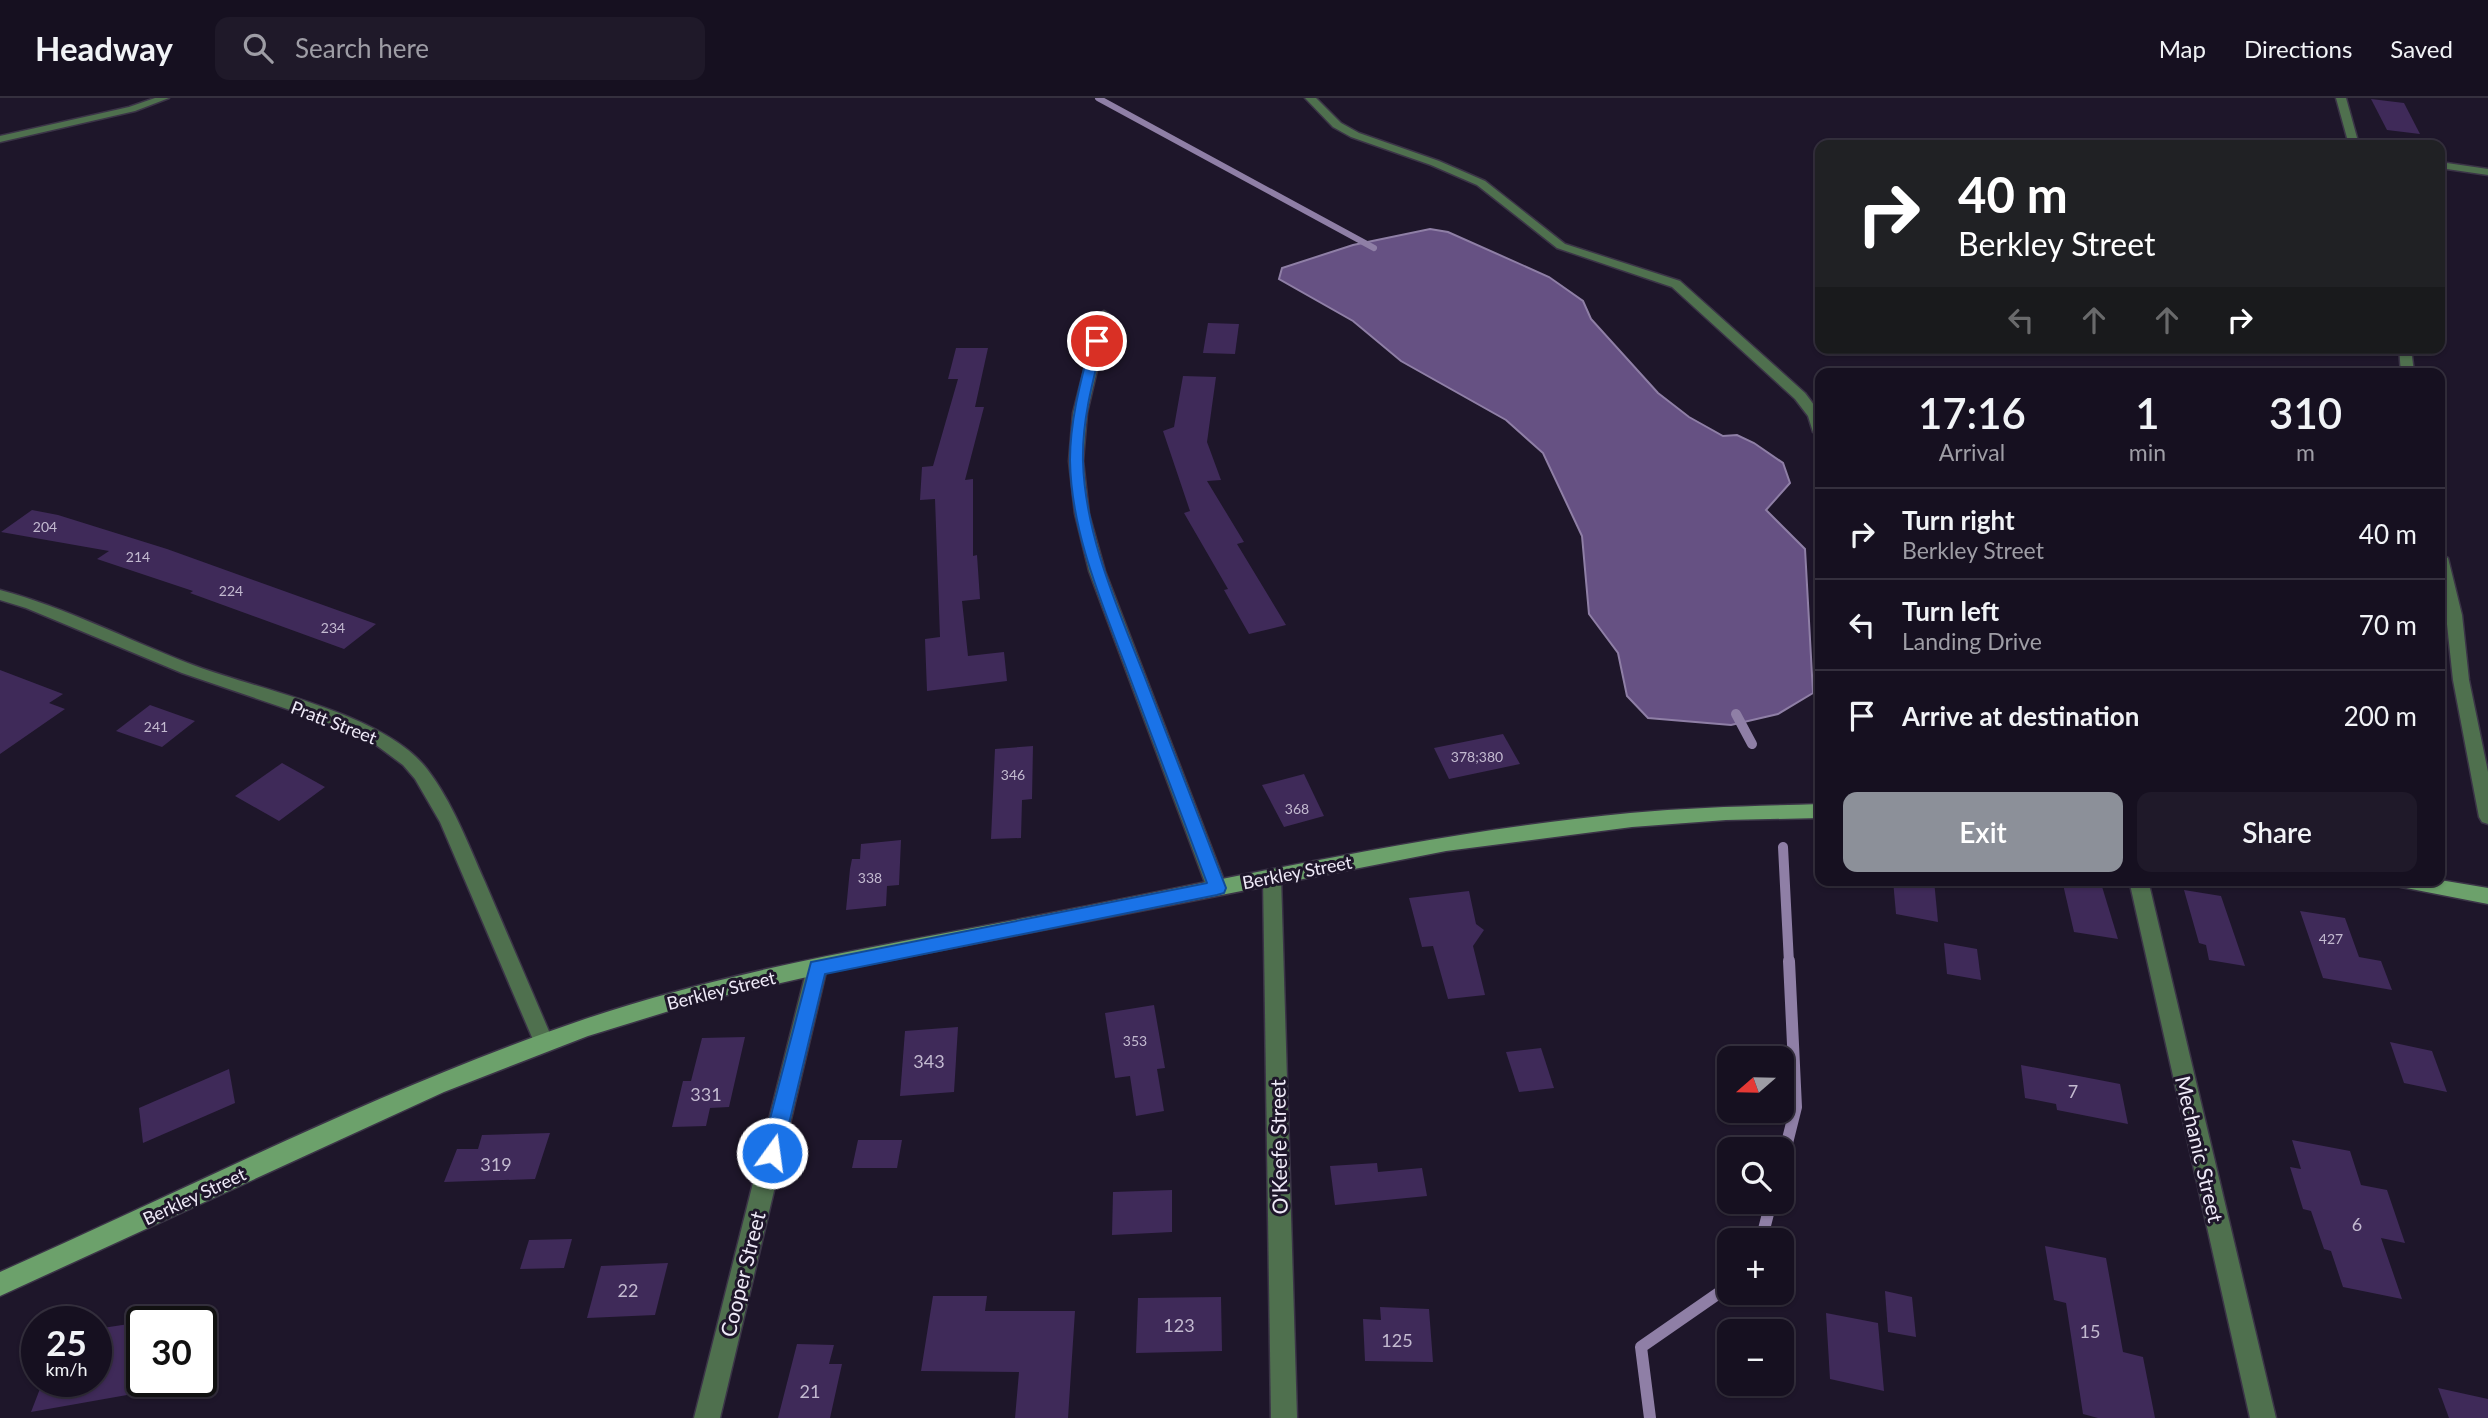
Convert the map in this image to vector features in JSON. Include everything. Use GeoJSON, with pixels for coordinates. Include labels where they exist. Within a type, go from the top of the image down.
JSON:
{"type":"FeatureCollection","features":[{"type":"Feature","properties":{"kind":"main road","name":"Berkley Street"},"geometry":{"type":"LineString","coordinates":[[0,1284],[364,1117],[489,1063],[662,1005],[817,968],[1439,846],[1610,821],[1695,814],[1815,811]]}},
{"type":"Feature","properties":{"kind":"main road"},"geometry":{"type":"LineString","coordinates":[[2433,886],[2488,896]]}},
{"type":"Feature","properties":{"kind":"street"},"geometry":{"type":"LineString","coordinates":[[0,139],[132,109],[164,98]]}},
{"type":"Feature","properties":{"kind":"street"},"geometry":{"type":"LineString","coordinates":[[1310,98],[1336,125],[1355,135],[1480,182],[1512,205],[1545,238],[1561,246],[1676,285],[1699,302],[1800,396],[1815,415]]}},
{"type":"Feature","properties":{"kind":"street"},"geometry":{"type":"LineString","coordinates":[[2341,98],[2353,140]]}},
{"type":"Feature","properties":{"kind":"street"},"geometry":{"type":"LineString","coordinates":[[2445,166],[2488,172]]}},
{"type":"Feature","properties":{"kind":"street"},"geometry":{"type":"LineString","coordinates":[[1104,315],[1080,413],[1076,461],[1082,514],[1105,593],[1217,888]]}},
{"type":"Feature","properties":{"kind":"street"},"geometry":{"type":"LineString","coordinates":[[2445,578],[2454,615],[2461,680],[2488,817]]}},
{"type":"Feature","properties":{"kind":"street","name":"Pratt Street"},"geometry":{"type":"LineString","coordinates":[[0,595],[32,604],[188,669],[340,722],[378,738],[409,761],[432,789],[449,821],[544,1043]]}},
{"type":"Feature","properties":{"kind":"street","name":"O'Keefe Street"},"geometry":{"type":"LineString","coordinates":[[1272,877],[1284,1418]]}},
{"type":"Feature","properties":{"kind":"street","name":"Mechanic Street"},"geometry":{"type":"LineString","coordinates":[[2139,886],[2263,1418]]}},
{"type":"Feature","properties":{"kind":"street","name":"Cooper Street"},"geometry":{"type":"LineString","coordinates":[[706,1418],[817,968]]}},
{"type":"Feature","properties":{"kind":"shaded area"},"geometry":{"type":"Polygon","coordinates":[[[1430,229],[1448,232],[1549,277],[1583,301],[1591,319],[1658,393],[1689,417],[1723,436],[1737,435],[1754,443],[1783,463],[1790,483],[1766,510],[1805,549],[1813,693],[1778,714],[1731,725],[1648,718],[1627,696],[1618,653],[1589,614],[1582,536],[1543,453],[1506,420],[1401,361],[1353,321],[1279,279],[1282,268],[1353,245],[1430,229]]]}},
{"type":"Feature","properties":{"kind":"building"},"geometry":{"type":"Polygon","coordinates":[[[2371,99],[2404,103],[2420,134],[2387,130],[2371,99]]]}},
{"type":"Feature","properties":{"kind":"building"},"geometry":{"type":"Polygon","coordinates":[[[1208,323],[1239,324],[1235,354],[1203,353],[1208,323]]]}},
{"type":"Feature","properties":{"kind":"building"},"geometry":{"type":"Polygon","coordinates":[[[956,348],[988,348],[975,407],[984,407],[965,480],[973,479],[973,556],[977,555],[980,599],[962,601],[968,656],[1004,652],[1007,681],[927,691],[925,639],[940,637],[935,499],[920,500],[922,467],[933,466],[958,379],[948,379],[956,348]]]}},
{"type":"Feature","properties":{"kind":"building"},"geometry":{"type":"Polygon","coordinates":[[[1183,376],[1216,377],[1207,442],[1221,480],[1207,481],[1244,542],[1237,544],[1286,625],[1249,634],[1224,590],[1228,589],[1184,513],[1190,511],[1163,431],[1174,427],[1183,376]]]}},
{"type":"Feature","properties":{"kind":"building"},"geometry":{"type":"Polygon","coordinates":[[[32,510],[58,515],[167,549],[376,624],[344,649],[190,593],[193,591],[97,559],[109,551],[1,532],[32,510]]]}},
{"type":"Feature","properties":{"kind":"building"},"geometry":{"type":"Polygon","coordinates":[[[0,670],[63,694],[49,703],[65,709],[0,754],[0,670]]]}},
{"type":"Feature","properties":{"kind":"building"},"geometry":{"type":"Polygon","coordinates":[[[150,705],[195,721],[162,747],[116,731],[150,705]]]}},
{"type":"Feature","properties":{"kind":"building"},"geometry":{"type":"Polygon","coordinates":[[[1503,734],[1520,764],[1449,779],[1434,748],[1503,734]]]}},
{"type":"Feature","properties":{"kind":"building"},"geometry":{"type":"Polygon","coordinates":[[[1033,746],[1032,799],[1022,800],[1021,838],[991,839],[995,749],[1033,746]]]}},
{"type":"Feature","properties":{"kind":"building"},"geometry":{"type":"Polygon","coordinates":[[[282,763],[325,787],[279,821],[235,796],[282,763]]]}},
{"type":"Feature","properties":{"kind":"building"},"geometry":{"type":"Polygon","coordinates":[[[1304,774],[1324,816],[1284,827],[1262,785],[1304,774]]]}},
{"type":"Feature","properties":{"kind":"building"},"geometry":{"type":"Polygon","coordinates":[[[901,840],[899,885],[887,886],[886,906],[846,910],[852,859],[860,859],[861,844],[901,840]]]}},
{"type":"Feature","properties":{"kind":"building"},"geometry":{"type":"Polygon","coordinates":[[[1894,886],[1935,886],[1938,922],[1896,914],[1894,886]]]}},
{"type":"Feature","properties":{"kind":"building"},"geometry":{"type":"Polygon","coordinates":[[[2063,886],[2102,886],[2118,939],[2074,932],[2063,886]]]}},
{"type":"Feature","properties":{"kind":"building"},"geometry":{"type":"Polygon","coordinates":[[[2184,890],[2221,896],[2245,966],[2209,960],[2206,945],[2199,943],[2184,890]]]}},
{"type":"Feature","properties":{"kind":"building"},"geometry":{"type":"Polygon","coordinates":[[[1469,891],[1476,924],[1484,930],[1473,946],[1485,995],[1448,999],[1433,946],[1422,947],[1409,898],[1469,891]]]}},
{"type":"Feature","properties":{"kind":"building"},"geometry":{"type":"Polygon","coordinates":[[[2300,911],[2345,918],[2359,957],[2381,961],[2392,990],[2323,978],[2300,911]]]}},
{"type":"Feature","properties":{"kind":"building"},"geometry":{"type":"Polygon","coordinates":[[[1944,943],[1977,949],[1981,980],[1947,974],[1944,943]]]}},
{"type":"Feature","properties":{"kind":"building"},"geometry":{"type":"Polygon","coordinates":[[[1154,1005],[1165,1068],[1157,1069],[1164,1111],[1136,1116],[1130,1076],[1115,1078],[1105,1013],[1154,1005]]]}},
{"type":"Feature","properties":{"kind":"building"},"geometry":{"type":"Polygon","coordinates":[[[958,1027],[954,1092],[900,1096],[905,1031],[958,1027]]]}},
{"type":"Feature","properties":{"kind":"building"},"geometry":{"type":"Polygon","coordinates":[[[745,1037],[729,1107],[710,1108],[706,1126],[672,1127],[683,1081],[691,1081],[702,1038],[745,1037]]]}},
{"type":"Feature","properties":{"kind":"building"},"geometry":{"type":"Polygon","coordinates":[[[2390,1042],[2432,1051],[2447,1092],[2404,1083],[2390,1042]]]}},
{"type":"Feature","properties":{"kind":"building"},"geometry":{"type":"Polygon","coordinates":[[[1541,1048],[1554,1088],[1519,1092],[1506,1052],[1541,1048]]]}},
{"type":"Feature","properties":{"kind":"building"},"geometry":{"type":"Polygon","coordinates":[[[2021,1065],[2120,1084],[2128,1124],[2057,1110],[2056,1104],[2025,1098],[2021,1065]]]}},
{"type":"Feature","properties":{"kind":"building"},"geometry":{"type":"Polygon","coordinates":[[[229,1069],[235,1103],[143,1143],[139,1108],[229,1069]]]}},
{"type":"Feature","properties":{"kind":"building"},"geometry":{"type":"Polygon","coordinates":[[[550,1133],[535,1179],[444,1182],[457,1149],[478,1149],[482,1135],[550,1133]]]}},
{"type":"Feature","properties":{"kind":"building"},"geometry":{"type":"Polygon","coordinates":[[[858,1140],[902,1140],[897,1168],[852,1168],[858,1140]]]}},
{"type":"Feature","properties":{"kind":"building"},"geometry":{"type":"Polygon","coordinates":[[[2292,1140],[2350,1151],[2361,1185],[2387,1190],[2405,1243],[2381,1238],[2402,1299],[2343,1287],[2331,1251],[2324,1249],[2311,1211],[2303,1209],[2290,1167],[2301,1169],[2292,1140]]]}},
{"type":"Feature","properties":{"kind":"building"},"geometry":{"type":"Polygon","coordinates":[[[1377,1163],[1378,1172],[1422,1168],[1427,1196],[1335,1205],[1330,1166],[1377,1163]]]}},
{"type":"Feature","properties":{"kind":"building"},"geometry":{"type":"Polygon","coordinates":[[[1172,1190],[1172,1232],[1112,1235],[1113,1192],[1172,1190]]]}},
{"type":"Feature","properties":{"kind":"building"},"geometry":{"type":"Polygon","coordinates":[[[572,1239],[564,1268],[520,1269],[529,1240],[572,1239]]]}},
{"type":"Feature","properties":{"kind":"building"},"geometry":{"type":"Polygon","coordinates":[[[2045,1246],[2106,1258],[2123,1352],[2143,1357],[2155,1418],[2098,1418],[2083,1414],[2066,1303],[2054,1300],[2045,1246]]]}},
{"type":"Feature","properties":{"kind":"building"},"geometry":{"type":"Polygon","coordinates":[[[668,1263],[655,1315],[587,1318],[601,1266],[668,1263]]]}},
{"type":"Feature","properties":{"kind":"building"},"geometry":{"type":"Polygon","coordinates":[[[1885,1291],[1912,1297],[1916,1337],[1888,1332],[1885,1291]]]}},
{"type":"Feature","properties":{"kind":"building"},"geometry":{"type":"Polygon","coordinates":[[[933,1296],[987,1296],[985,1311],[1075,1311],[1068,1418],[1015,1418],[1019,1372],[921,1371],[933,1296]]]}},
{"type":"Feature","properties":{"kind":"building"},"geometry":{"type":"Polygon","coordinates":[[[1221,1297],[1222,1351],[1136,1353],[1138,1298],[1221,1297]]]}},
{"type":"Feature","properties":{"kind":"building"},"geometry":{"type":"Polygon","coordinates":[[[1380,1307],[1429,1309],[1433,1362],[1365,1361],[1363,1319],[1381,1320],[1380,1307]]]}},
{"type":"Feature","properties":{"kind":"building"},"geometry":{"type":"Polygon","coordinates":[[[1826,1313],[1878,1323],[1884,1391],[1830,1379],[1826,1313]]]}},
{"type":"Feature","properties":{"kind":"building"},"geometry":{"type":"Polygon","coordinates":[[[126,1324],[126,1395],[31,1412],[37,1397],[112,1397],[112,1327],[126,1324]]]}},
{"type":"Feature","properties":{"kind":"building"},"geometry":{"type":"Polygon","coordinates":[[[797,1344],[834,1345],[829,1364],[842,1364],[830,1418],[778,1418],[797,1344]]]}},
{"type":"Feature","properties":{"kind":"building"},"geometry":{"type":"Polygon","coordinates":[[[2438,1388],[2488,1399],[2488,1418],[2449,1418],[2438,1388]]]}},
{"type":"Feature","properties":{"kind":"waterway"},"geometry":{"type":"LineString","coordinates":[[1098,98],[1374,248]]}},
{"type":"Feature","properties":{"kind":"waterway"},"geometry":{"type":"LineString","coordinates":[[1736,714],[1752,744]]}},
{"type":"Feature","properties":{"kind":"waterway"},"geometry":{"type":"LineString","coordinates":[[1783,847],[1789,963]]}},
{"type":"Feature","properties":{"kind":"waterway"},"geometry":{"type":"LineString","coordinates":[[1788,1137],[1796,1107],[1789,961]]}},
{"type":"Feature","properties":{"kind":"waterway"},"geometry":{"type":"LineString","coordinates":[[1764,1228],[1768,1214]]}},
{"type":"Feature","properties":{"kind":"waterway"},"geometry":{"type":"LineString","coordinates":[[1650,1418],[1641,1347],[1717,1294]]}},
{"type":"Feature","properties":{"kind":"route"},"geometry":{"type":"LineString","coordinates":[[772,1153],[817,968],[1217,888],[1097,571],[1082,514],[1076,461],[1080,413],[1097,341]]}}]}
